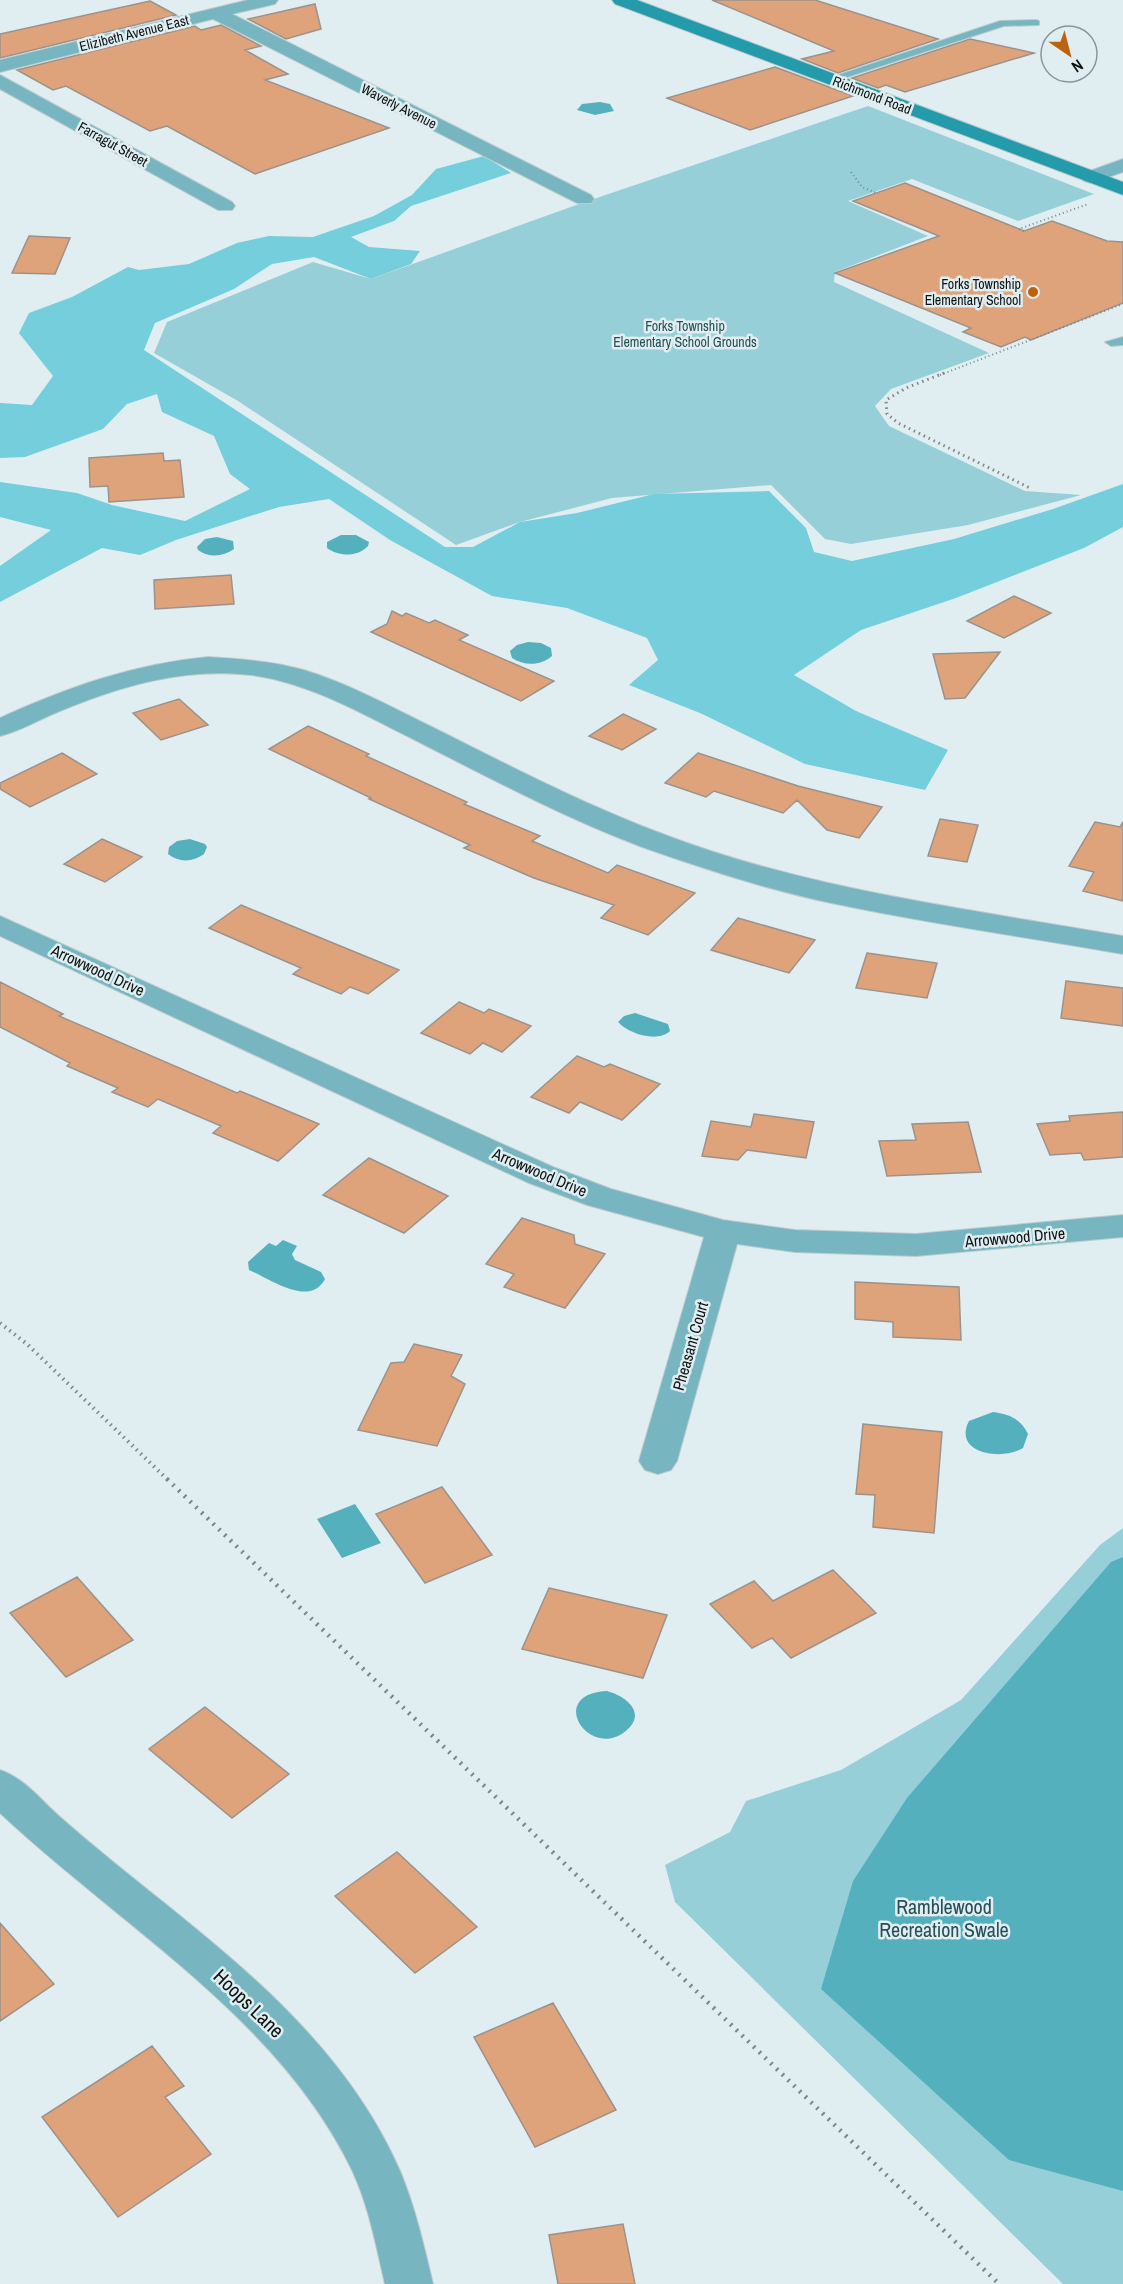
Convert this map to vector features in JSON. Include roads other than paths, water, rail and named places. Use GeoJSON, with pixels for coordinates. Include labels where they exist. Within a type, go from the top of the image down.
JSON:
{"type":"FeatureCollection","features":[{"type":"Feature","properties":{"kind":"street","name":"Elizibeth Avenue East"},"geometry":{"type":"LineString","coordinates":[[0,66],[269,0]]}},
{"type":"Feature","properties":{"kind":"street","name":"Richmond Road"},"geometry":{"type":"LineString","coordinates":[[621,0],[1123,189]]}},
{"type":"Feature","properties":{"kind":"street","name":"Waverly Avenue"},"geometry":{"type":"LineString","coordinates":[[215,13],[584,199]]}},
{"type":"Feature","properties":{"kind":"street","name":"Farragut Street"},"geometry":{"type":"LineString","coordinates":[[0,81],[225,206]]}},
{"type":"Feature","properties":{"kind":"street"},"geometry":{"type":"LineString","coordinates":[[1091,177],[1123,165]]}},
{"type":"Feature","properties":{"kind":"street"},"geometry":{"type":"LineString","coordinates":[[0,728],[106,682],[164,668],[194,664],[276,672],[309,679],[340,692],[553,798],[651,840],[745,871],[835,896],[1123,945]]}},
{"type":"Feature","properties":{"kind":"street","name":"Arrowwood Drive"},"geometry":{"type":"LineString","coordinates":[[0,925],[541,1175],[599,1197],[723,1231],[795,1240],[916,1245],[1123,1226]]}},
{"type":"Feature","properties":{"kind":"street","name":"Pheasant Court"},"geometry":{"type":"LineString","coordinates":[[658,1461],[723,1231]]}},
{"type":"Feature","properties":{"kind":"street","name":"Hoops Lane"},"geometry":{"type":"LineString","coordinates":[[0,1787],[41,1828],[220,1974],[279,2030],[323,2080],[369,2154],[397,2230],[409,2284]]}},
{"type":"Feature","properties":{"kind":"lane"},"geometry":{"type":"LineString","coordinates":[[831,79],[1003,23],[1036,23]]}},
{"type":"Feature","properties":{"kind":"place","name":"Forks Township Elementary School"},"geometry":{"type":"Point","coordinates":[1033,292]}},
{"type":"Feature","properties":{"kind":"park label","name":"Forks Township Elementary School Grounds"},"geometry":{"type":"Point","coordinates":[685,334]}},
{"type":"Feature","properties":{"kind":"park label","name":"Ramblewood Recreation Swale"},"geometry":{"type":"Point","coordinates":[944,1918]}}]}
